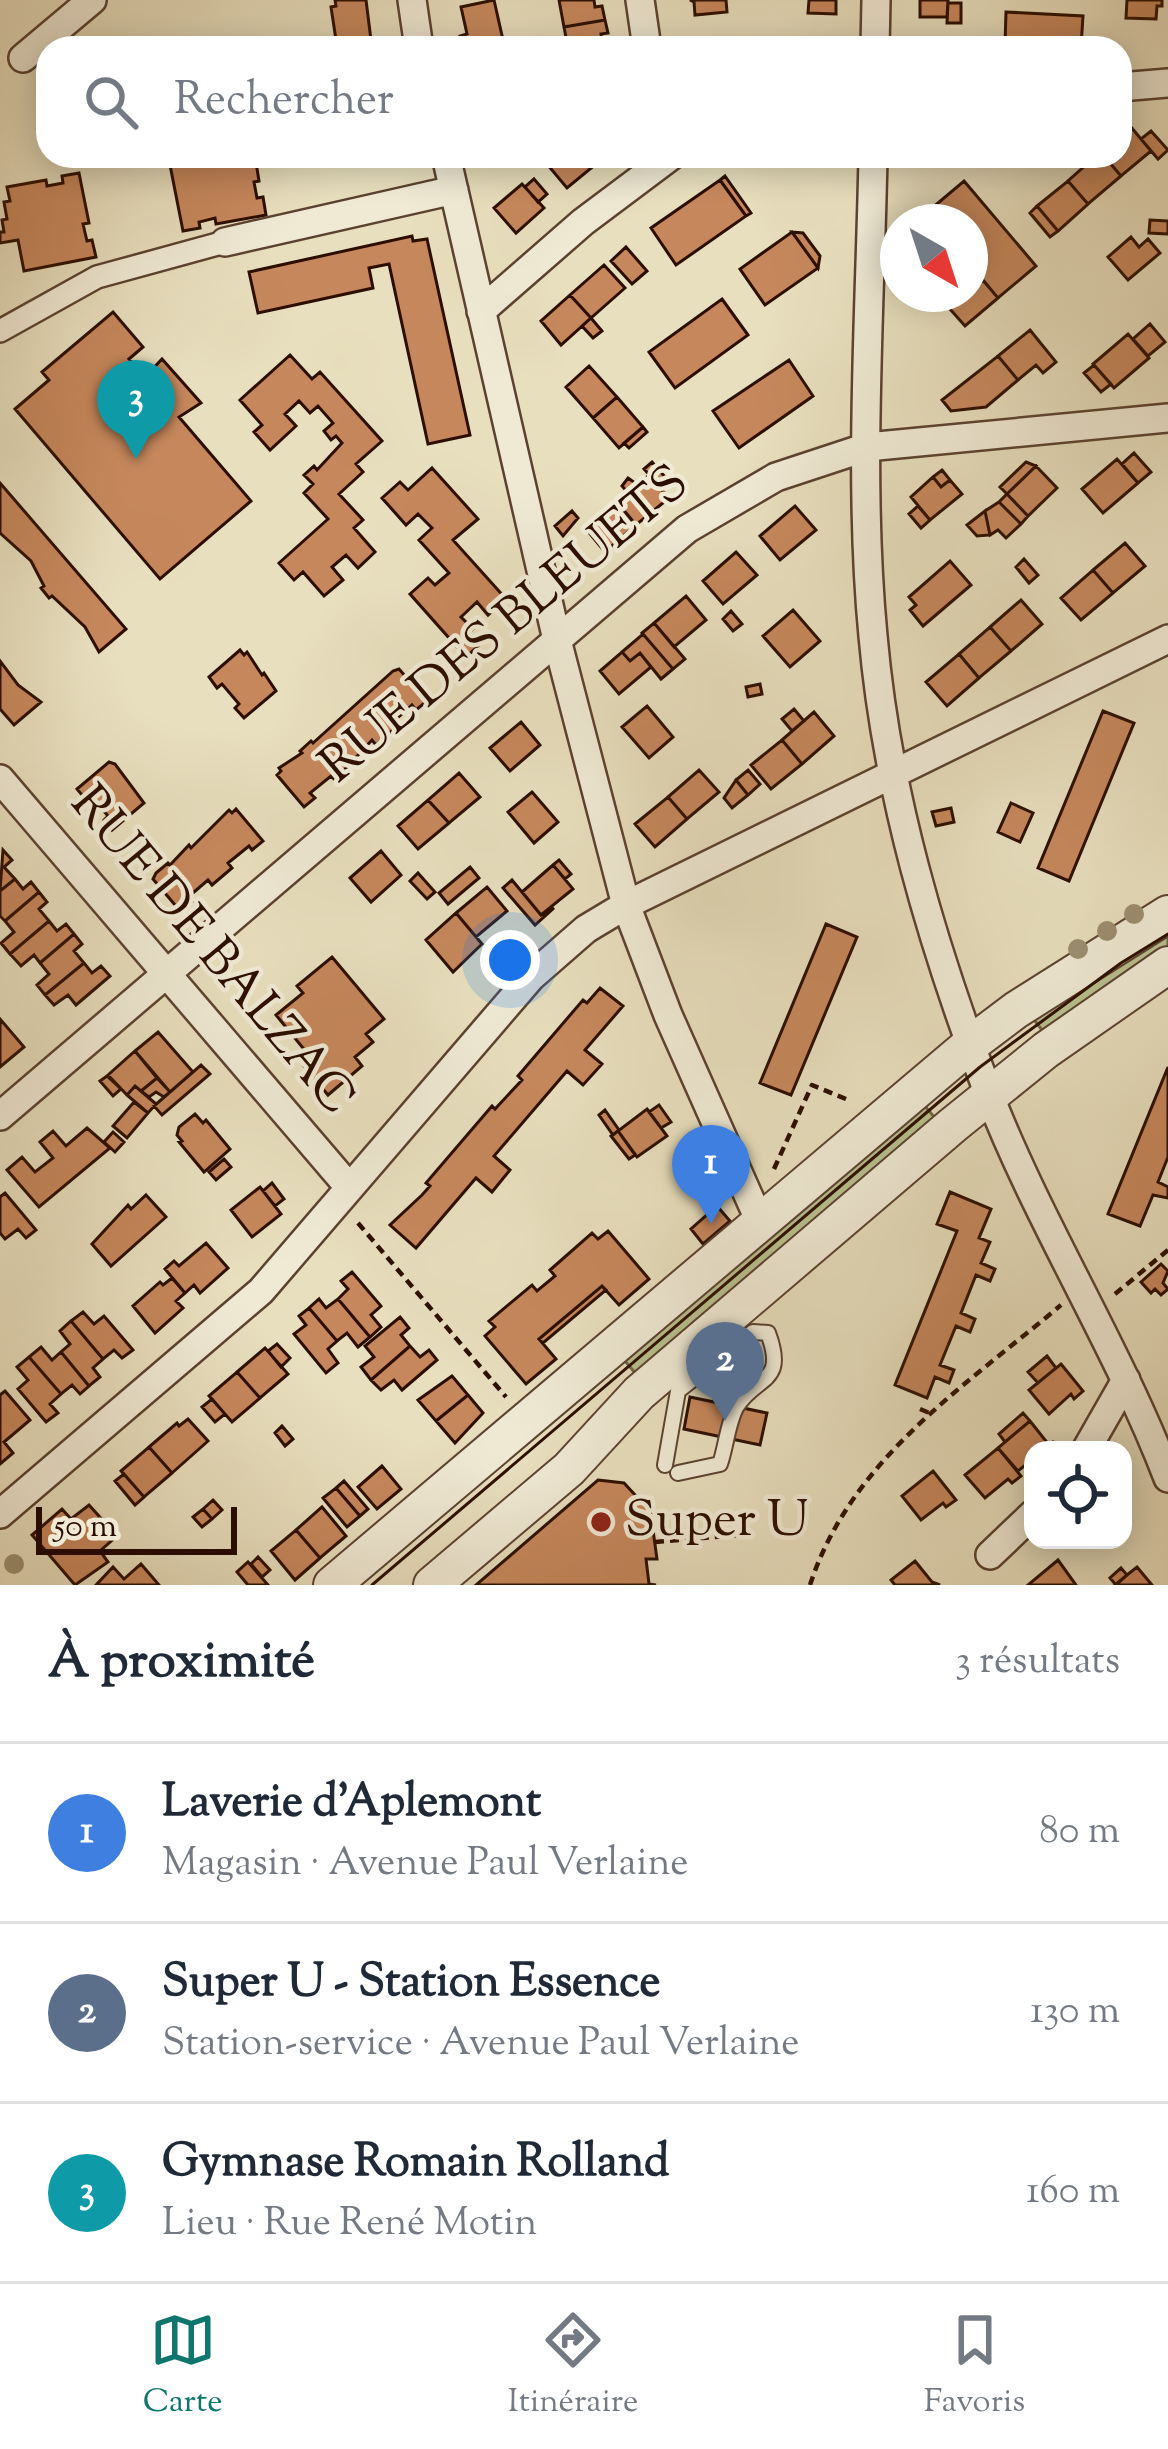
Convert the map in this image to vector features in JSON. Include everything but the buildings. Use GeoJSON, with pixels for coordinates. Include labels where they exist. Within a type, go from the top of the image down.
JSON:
{"type":"FeatureCollection","features":[{"type":"Feature","properties":{"kind":"street"},"geometry":{"type":"LineString","coordinates":[[49,36],[92,0]]}},
{"type":"Feature","properties":{"kind":"street"},"geometry":{"type":"LineString","coordinates":[[412,0],[417,36]]}},
{"type":"Feature","properties":{"kind":"street"},"geometry":{"type":"LineString","coordinates":[[640,0],[645,36]]}},
{"type":"Feature","properties":{"kind":"street"},"geometry":{"type":"LineString","coordinates":[[875,36],[876,0]]}},
{"type":"Feature","properties":{"kind":"street"},"geometry":{"type":"LineString","coordinates":[[23,58],[36,47]]}},
{"type":"Feature","properties":{"kind":"street"},"geometry":{"type":"LineString","coordinates":[[1132,85],[1168,83]]}},
{"type":"Feature","properties":{"kind":"street"},"geometry":{"type":"LineString","coordinates":[[449,168],[557,640],[626,905],[668,1015],[755,1209]]}},
{"type":"Feature","properties":{"kind":"street"},"geometry":{"type":"LineString","coordinates":[[481,311],[654,168]]}},
{"type":"Feature","properties":{"kind":"street"},"geometry":{"type":"LineString","coordinates":[[873,168],[867,447],[873,636],[893,774],[926,915],[990,1095],[1084,1299],[1162,1440],[1168,1478]]}},
{"type":"Feature","properties":{"kind":"street"},"geometry":{"type":"LineString","coordinates":[[0,332],[97,277],[225,242],[454,190]]}},
{"type":"Feature","properties":{"kind":"street","name":"RUE DES BLEUETS"},"geometry":{"type":"LineString","coordinates":[[0,1116],[687,529],[730,501],[776,477],[867,447],[1168,418]]}},
{"type":"Feature","properties":{"kind":"street"},"geometry":{"type":"LineString","coordinates":[[0,1514],[261,1291],[531,976],[586,929],[626,905],[1168,639]]}},
{"type":"Feature","properties":{"kind":"street","name":"RUE DE BALZAC"},"geometry":{"type":"LineString","coordinates":[[0,778],[167,974],[344,1194]]}},
{"type":"Feature","properties":{"kind":"street"},"geometry":{"type":"LineString","coordinates":[[332,1585],[607,1355],[755,1209],[1016,1010],[1168,914]]}},
{"type":"Feature","properties":{"kind":"street"},"geometry":{"type":"LineString","coordinates":[[432,1585],[568,1469],[639,1393],[990,1095],[1168,965]]}},
{"type":"Feature","properties":{"kind":"street"},"geometry":{"type":"LineString","coordinates":[[1091,1441],[1126,1380]]}},
{"type":"Feature","properties":{"kind":"street"},"geometry":{"type":"LineString","coordinates":[[990,1555],[1024,1523]]}},
{"type":"Feature","properties":{"kind":"lane"},"geometry":{"type":"LineString","coordinates":[[754,1332],[768,1333],[775,1351],[770,1378],[737,1407],[720,1464],[671,1469],[678,1391],[754,1332]]}},
{"type":"Feature","properties":{"kind":"path"},"geometry":{"type":"LineString","coordinates":[[755,1209],[812,1085],[846,1099]]}},
{"type":"Feature","properties":{"kind":"path"},"geometry":{"type":"LineString","coordinates":[[344,1194],[525,1419]]}},
{"type":"Feature","properties":{"kind":"path"},"geometry":{"type":"LineString","coordinates":[[811,1585],[846,1505],[884,1457],[932,1414],[1084,1299],[1127,1288],[1168,1250]]}},
{"type":"Feature","properties":{"kind":"path"},"geometry":{"type":"LineString","coordinates":[[920,1409],[932,1414]]}},
{"type":"Feature","properties":{"kind":"path"},"geometry":{"type":"LineString","coordinates":[[655,1542],[740,1535]]}},
{"type":"Feature","properties":{"kind":"green space"},"geometry":{"type":"Polygon","coordinates":[[[1168,927],[1168,957],[1048,1038],[1032,1017],[1168,927]]]}},
{"type":"Feature","properties":{"kind":"green space"},"geometry":{"type":"Polygon","coordinates":[[[924,1105],[941,1125],[641,1380],[625,1361],[924,1105]]]}},
{"type":"Feature","properties":{"kind":"tram line"},"geometry":{"type":"LineString","coordinates":[[372,1585],[980,1067],[1168,934]]}},
{"type":"Feature","properties":{"kind":"place","name":"Gymnase Romain Rolland"},"geometry":{"type":"Point","coordinates":[136,459]}},
{"type":"Feature","properties":{"kind":"place","name":"Laverie d'Aplemont"},"geometry":{"type":"Point","coordinates":[711,1224]}},
{"type":"Feature","properties":{"kind":"place","name":"Super U - Station Essence"},"geometry":{"type":"Point","coordinates":[725,1421]}},
{"type":"Feature","properties":{"kind":"place","name":"Super U"},"geometry":{"type":"Point","coordinates":[601,1522]}}]}
